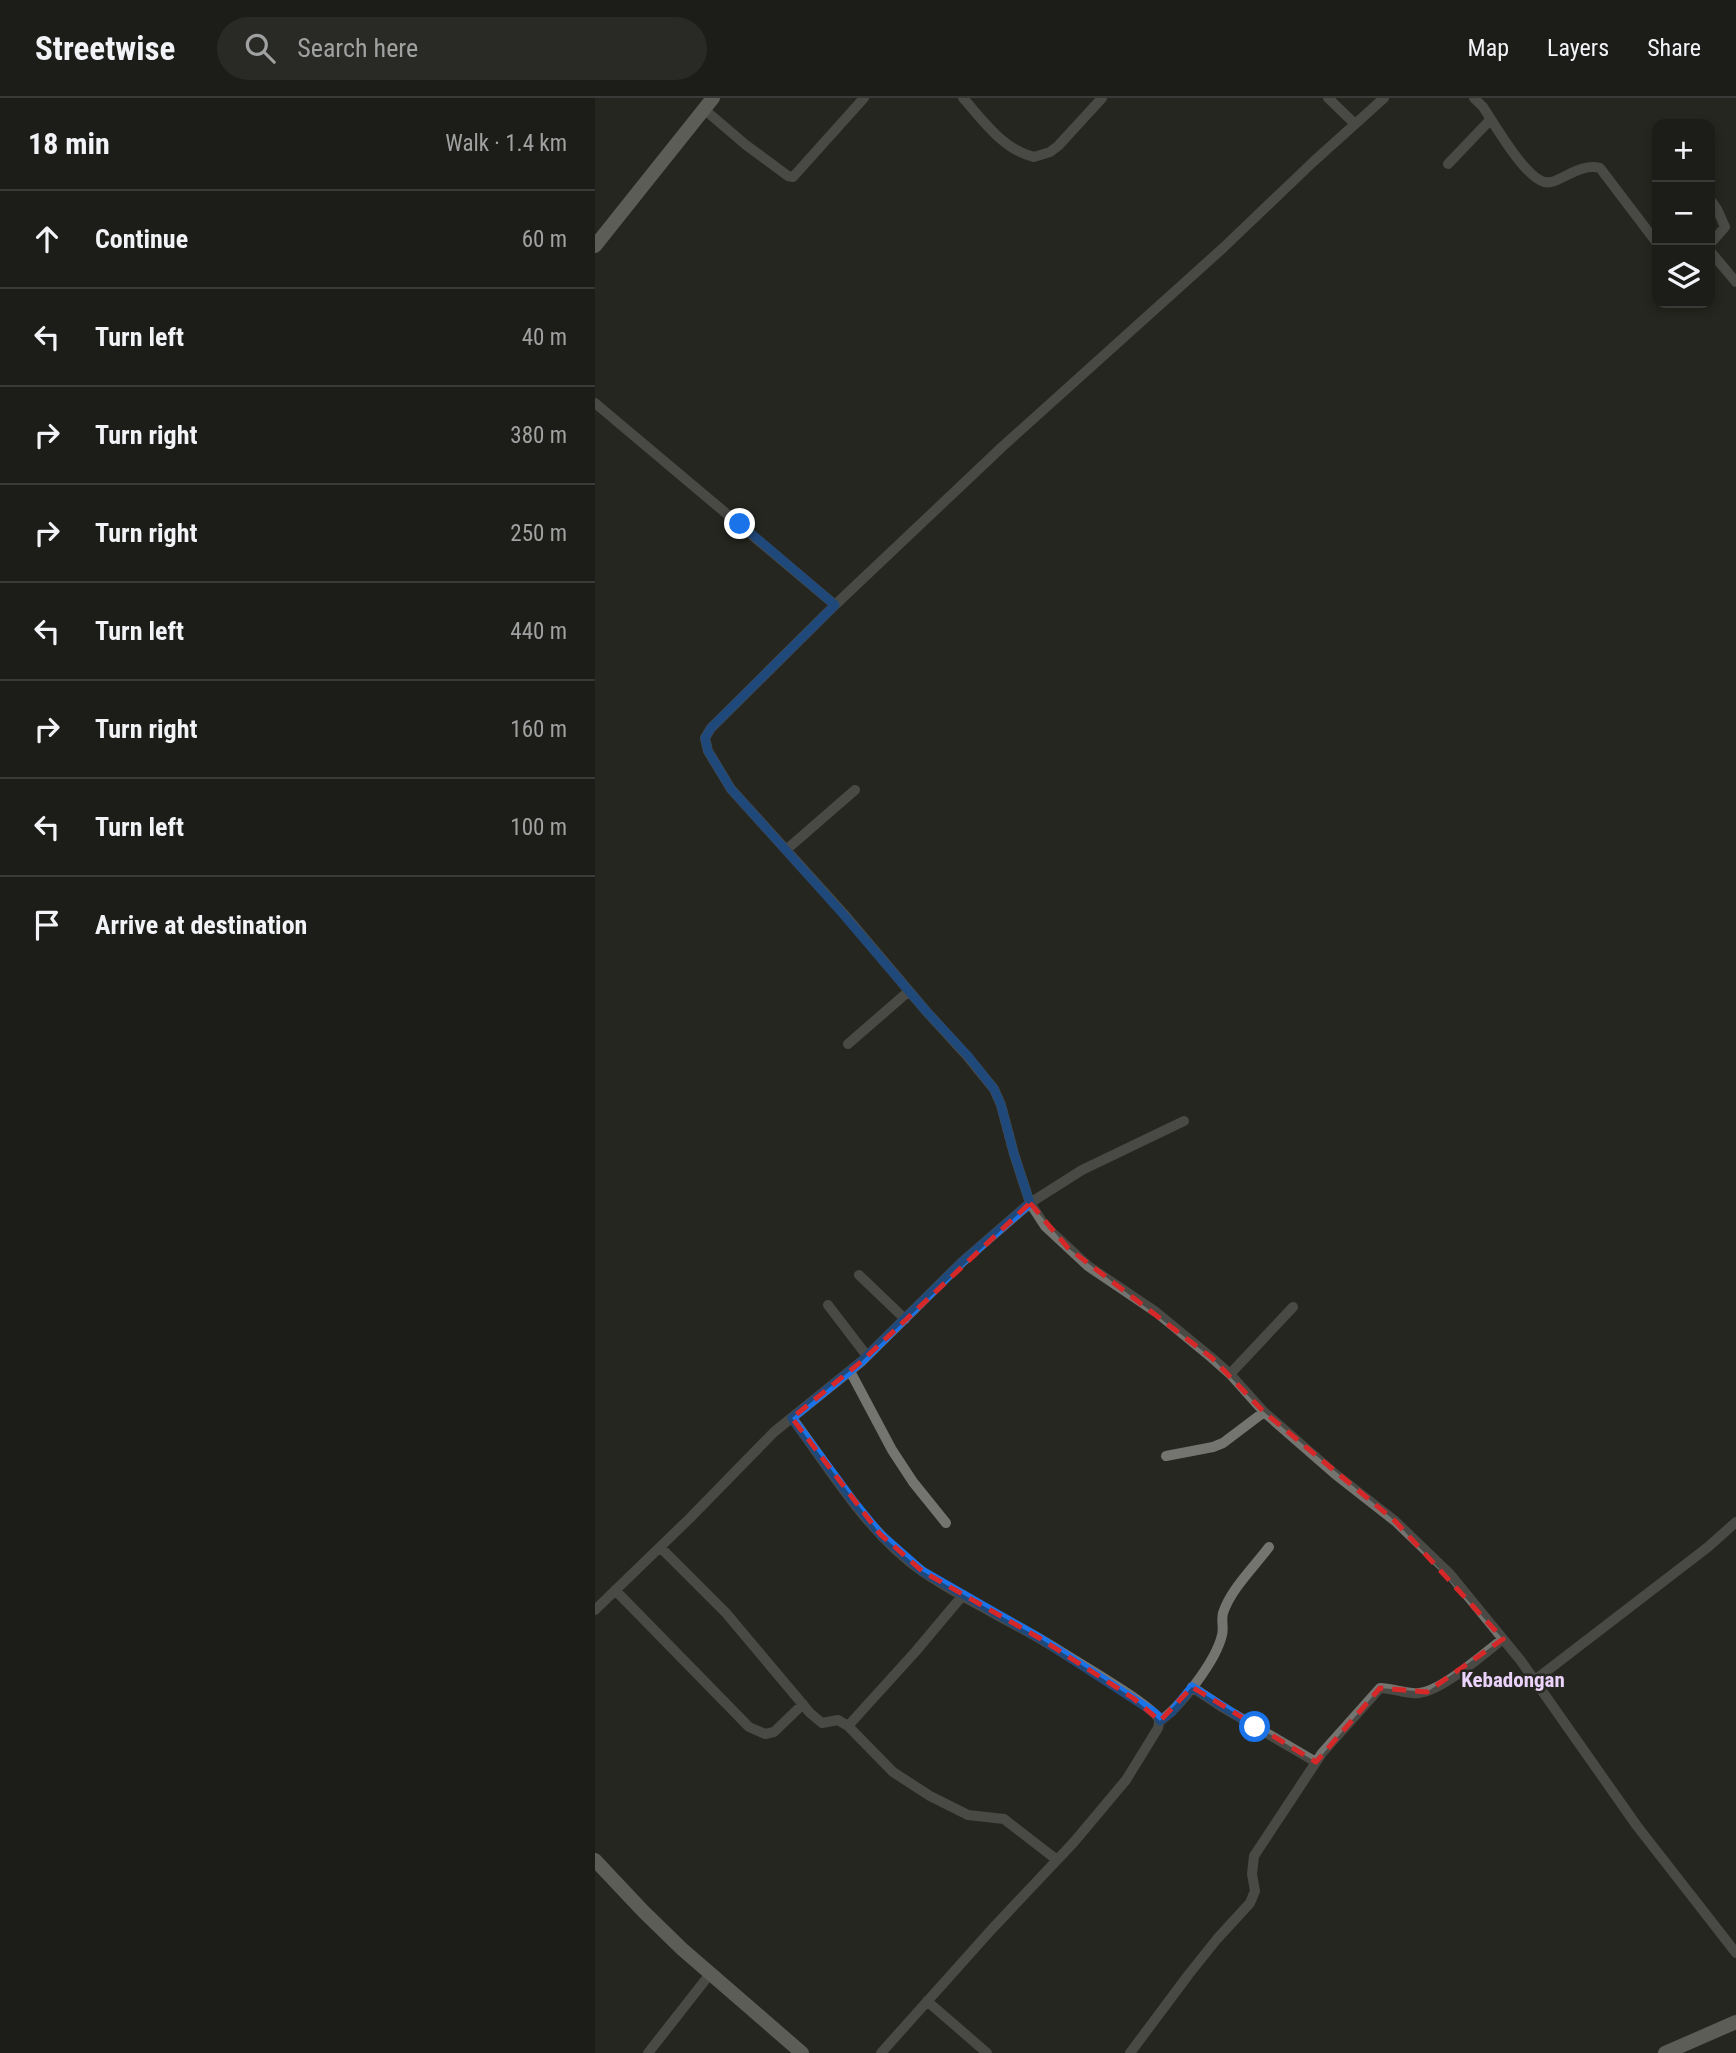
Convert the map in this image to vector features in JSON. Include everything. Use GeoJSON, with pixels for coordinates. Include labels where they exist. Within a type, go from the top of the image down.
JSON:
{"type":"FeatureCollection","features":[{"type":"Feature","properties":{"kind":"street"},"geometry":{"type":"LineString","coordinates":[[595,246],[709,104],[746,145],[788,177],[793,177],[864,98]]}},
{"type":"Feature","properties":{"kind":"street"},"geometry":{"type":"LineString","coordinates":[[963,98],[991,130],[1010,145],[1034,157],[1050,152],[1058,146],[1102,98]]}},
{"type":"Feature","properties":{"kind":"street"},"geometry":{"type":"LineString","coordinates":[[1328,98],[1355,124]]}},
{"type":"Feature","properties":{"kind":"street"},"geometry":{"type":"LineString","coordinates":[[1384,98],[1002,447],[835,605],[711,728],[705,738],[708,751],[731,789],[968,1056],[994,1089],[1030,1203],[1045,1226],[1088,1266],[1156,1312],[1230,1374],[1264,1412],[1335,1474],[1395,1521],[1449,1573],[1535,1680],[1637,1826],[1736,1953]]}},
{"type":"Feature","properties":{"kind":"street"},"geometry":{"type":"LineString","coordinates":[[1474,98],[1524,167],[1543,181],[1553,182],[1587,167],[1600,168],[1652,236]]}},
{"type":"Feature","properties":{"kind":"street"},"geometry":{"type":"LineString","coordinates":[[1448,164],[1491,119]]}},
{"type":"Feature","properties":{"kind":"street"},"geometry":{"type":"LineString","coordinates":[[1715,206],[1725,227],[1715,238]]}},
{"type":"Feature","properties":{"kind":"street"},"geometry":{"type":"LineString","coordinates":[[1715,257],[1736,282]]}},
{"type":"Feature","properties":{"kind":"street"},"geometry":{"type":"LineString","coordinates":[[595,403],[835,605]]}},
{"type":"Feature","properties":{"kind":"street"},"geometry":{"type":"LineString","coordinates":[[786,850],[855,790]]}},
{"type":"Feature","properties":{"kind":"street"},"geometry":{"type":"LineString","coordinates":[[848,1044],[909,991]]}},
{"type":"Feature","properties":{"kind":"street"},"geometry":{"type":"LineString","coordinates":[[595,1610],[774,1432],[867,1356],[962,1262],[1030,1203],[1082,1170],[1184,1121]]}},
{"type":"Feature","properties":{"kind":"street"},"geometry":{"type":"LineString","coordinates":[[859,1275],[905,1319]]}},
{"type":"Feature","properties":{"kind":"street"},"geometry":{"type":"LineString","coordinates":[[828,1305],[867,1356]]}},
{"type":"Feature","properties":{"kind":"street"},"geometry":{"type":"LineString","coordinates":[[1230,1374],[1293,1307]]}},
{"type":"Feature","properties":{"kind":"street"},"geometry":{"type":"LineString","coordinates":[[850,1371],[913,1482],[946,1523]]}},
{"type":"Feature","properties":{"kind":"street"},"geometry":{"type":"LineString","coordinates":[[1166,1456],[1223,1443],[1264,1412]]}},
{"type":"Feature","properties":{"kind":"street"},"geometry":{"type":"LineString","coordinates":[[792,1418],[880,1534],[922,1571],[1041,1639],[1152,1711],[1160,1721]]}},
{"type":"Feature","properties":{"kind":"street"},"geometry":{"type":"LineString","coordinates":[[1535,1680],[1700,1554],[1736,1522]]}},
{"type":"Feature","properties":{"kind":"street"},"geometry":{"type":"LineString","coordinates":[[660,1547],[726,1614],[810,1713],[822,1723],[838,1720],[848,1726],[893,1772],[930,1796],[968,1815],[1005,1819],[1057,1860]]}},
{"type":"Feature","properties":{"kind":"street"},"geometry":{"type":"LineString","coordinates":[[881,2053],[1126,1780],[1160,1721],[1172,1712],[1213,1658],[1222,1635],[1223,1613],[1269,1547]]}},
{"type":"Feature","properties":{"kind":"street"},"geometry":{"type":"LineString","coordinates":[[615,1590],[748,1727],[765,1734],[774,1732],[803,1704]]}},
{"type":"Feature","properties":{"kind":"street"},"geometry":{"type":"LineString","coordinates":[[848,1726],[963,1595]]}},
{"type":"Feature","properties":{"kind":"street"},"geometry":{"type":"LineString","coordinates":[[1130,2053],[1196,1965],[1250,1903],[1255,1891],[1252,1874],[1254,1856],[1316,1762],[1364,1704],[1380,1688],[1394,1688],[1415,1694],[1427,1692],[1503,1639]]}},
{"type":"Feature","properties":{"kind":"street"},"geometry":{"type":"LineString","coordinates":[[1192,1687],[1316,1762]]}},
{"type":"Feature","properties":{"kind":"street"},"geometry":{"type":"LineString","coordinates":[[595,1860],[643,1911],[710,1974],[802,2053]]}},
{"type":"Feature","properties":{"kind":"street"},"geometry":{"type":"LineString","coordinates":[[648,2053],[710,1974]]}},
{"type":"Feature","properties":{"kind":"street"},"geometry":{"type":"LineString","coordinates":[[927,2001],[987,2053]]}},
{"type":"Feature","properties":{"kind":"street"},"geometry":{"type":"LineString","coordinates":[[1665,2053],[1736,2022]]}},
{"type":"Feature","properties":{"kind":"highlighted area"},"geometry":{"type":"Polygon","coordinates":[[[1030,1203],[1068,1248],[1212,1358],[1264,1412],[1395,1521],[1503,1639],[1427,1692],[1380,1688],[1316,1762],[1192,1687],[1160,1721],[1133,1698],[1041,1639],[922,1571],[880,1534],[792,1418],[862,1361],[1030,1203]]]}},
{"type":"Feature","properties":{"kind":"district","name":"Kebadongan"},"geometry":{"type":"Point","coordinates":[1513,1680]}},
{"type":"Feature","properties":{"kind":"route"},"geometry":{"type":"LineString","coordinates":[[740,524],[835,605],[711,728],[705,738],[708,751],[731,789],[968,1056],[994,1089],[1030,1203],[962,1262],[862,1361],[792,1418],[880,1534],[922,1571],[1041,1639],[1152,1711],[1160,1721],[1172,1712],[1192,1687],[1255,1727]]}}]}
